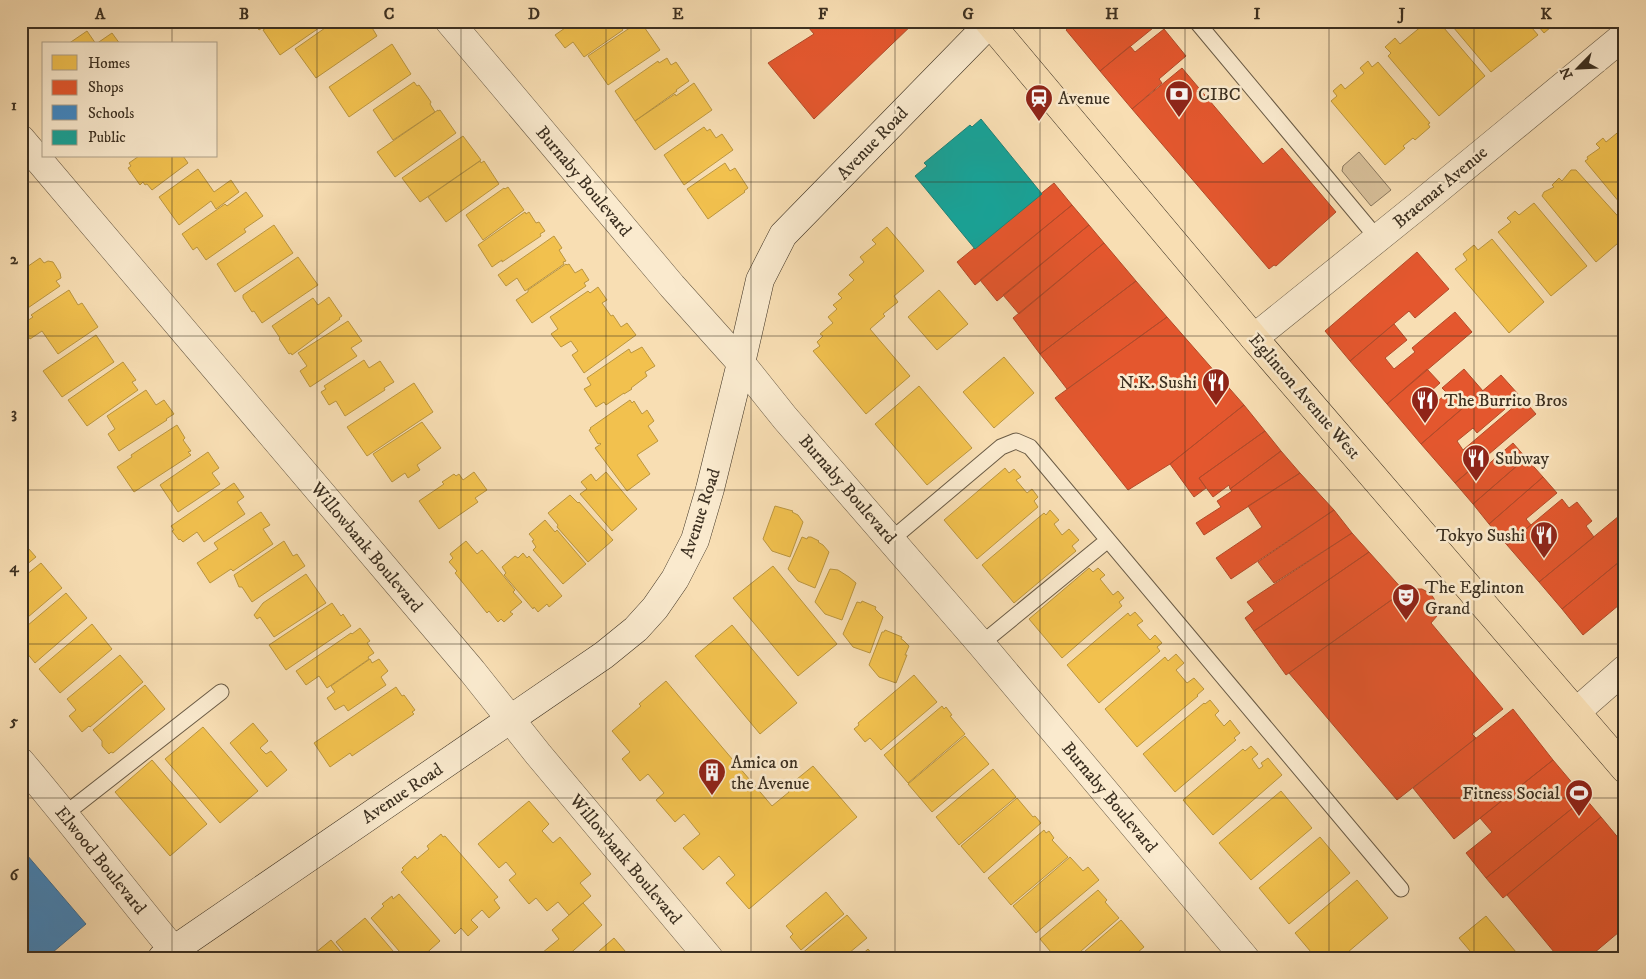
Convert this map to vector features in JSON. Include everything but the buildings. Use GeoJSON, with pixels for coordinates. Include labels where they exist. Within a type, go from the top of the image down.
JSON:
{"type":"FeatureCollection","features":[{"type":"Feature","properties":{"kind":"main road","name":"Eglinton Avenue West"},"geometry":{"type":"LineString","coordinates":[[990,22],[1254,338],[1625,769]]}},
{"type":"Feature","properties":{"kind":"street","name":"Burnaby Boulevard"},"geometry":{"type":"LineString","coordinates":[[449,21],[672,286],[742,363],[785,418],[892,539],[1245,958]]}},
{"type":"Feature","properties":{"kind":"street","name":"Avenue Road"},"geometry":{"type":"LineString","coordinates":[[172,955],[604,655],[636,629],[655,608],[675,579],[695,540],[703,516],[742,363],[760,280],[783,235],[990,22]]}},
{"type":"Feature","properties":{"kind":"street","name":"Braemar Avenue"},"geometry":{"type":"LineString","coordinates":[[1254,338],[1378,239],[1625,35]]}},
{"type":"Feature","properties":{"kind":"street","name":"Willowbank Boulevard"},"geometry":{"type":"LineString","coordinates":[[21,139],[472,671],[709,958]]}},
{"type":"Feature","properties":{"kind":"street"},"geometry":{"type":"LineString","coordinates":[[1576,712],[1625,669]]}},
{"type":"Feature","properties":{"kind":"street","name":"Elwood Boulevard"},"geometry":{"type":"LineString","coordinates":[[21,762],[65,814],[172,955]]}},
{"type":"Feature","properties":{"kind":"lane"},"geometry":{"type":"LineString","coordinates":[[1196,21],[1378,239]]}},
{"type":"Feature","properties":{"kind":"lane"},"geometry":{"type":"LineString","coordinates":[[892,539],[1001,447],[1016,441],[1030,448],[1401,888]]}},
{"type":"Feature","properties":{"kind":"lane"},"geometry":{"type":"LineString","coordinates":[[981,644],[1108,540]]}},
{"type":"Feature","properties":{"kind":"lane"},"geometry":{"type":"LineString","coordinates":[[65,814],[221,692]]}},
{"type":"Feature","properties":{"kind":"shaded area"},"geometry":{"type":"Polygon","coordinates":[[[1359,152],[1391,190],[1371,206],[1342,171],[1343,166],[1359,152]]]}},
{"type":"Feature","properties":{"kind":"place","name":"CIBC"},"geometry":{"type":"Point","coordinates":[1179,118]}},
{"type":"Feature","properties":{"kind":"place","name":"Avenue"},"geometry":{"type":"Point","coordinates":[1039,122]}},
{"type":"Feature","properties":{"kind":"place","name":"N.K. Sushi"},"geometry":{"type":"Point","coordinates":[1216,406]}},
{"type":"Feature","properties":{"kind":"place","name":"The Burrito Bros"},"geometry":{"type":"Point","coordinates":[1425,424]}},
{"type":"Feature","properties":{"kind":"place","name":"Subway"},"geometry":{"type":"Point","coordinates":[1476,482]}},
{"type":"Feature","properties":{"kind":"place","name":"Tokyo Sushi"},"geometry":{"type":"Point","coordinates":[1544,559]}},
{"type":"Feature","properties":{"kind":"place","name":"The Eglinton Grand"},"geometry":{"type":"Point","coordinates":[1406,621]}},
{"type":"Feature","properties":{"kind":"place","name":"Amica on the Avenue"},"geometry":{"type":"Point","coordinates":[712,796]}},
{"type":"Feature","properties":{"kind":"place","name":"Fitness Social"},"geometry":{"type":"Point","coordinates":[1579,817]}}]}
